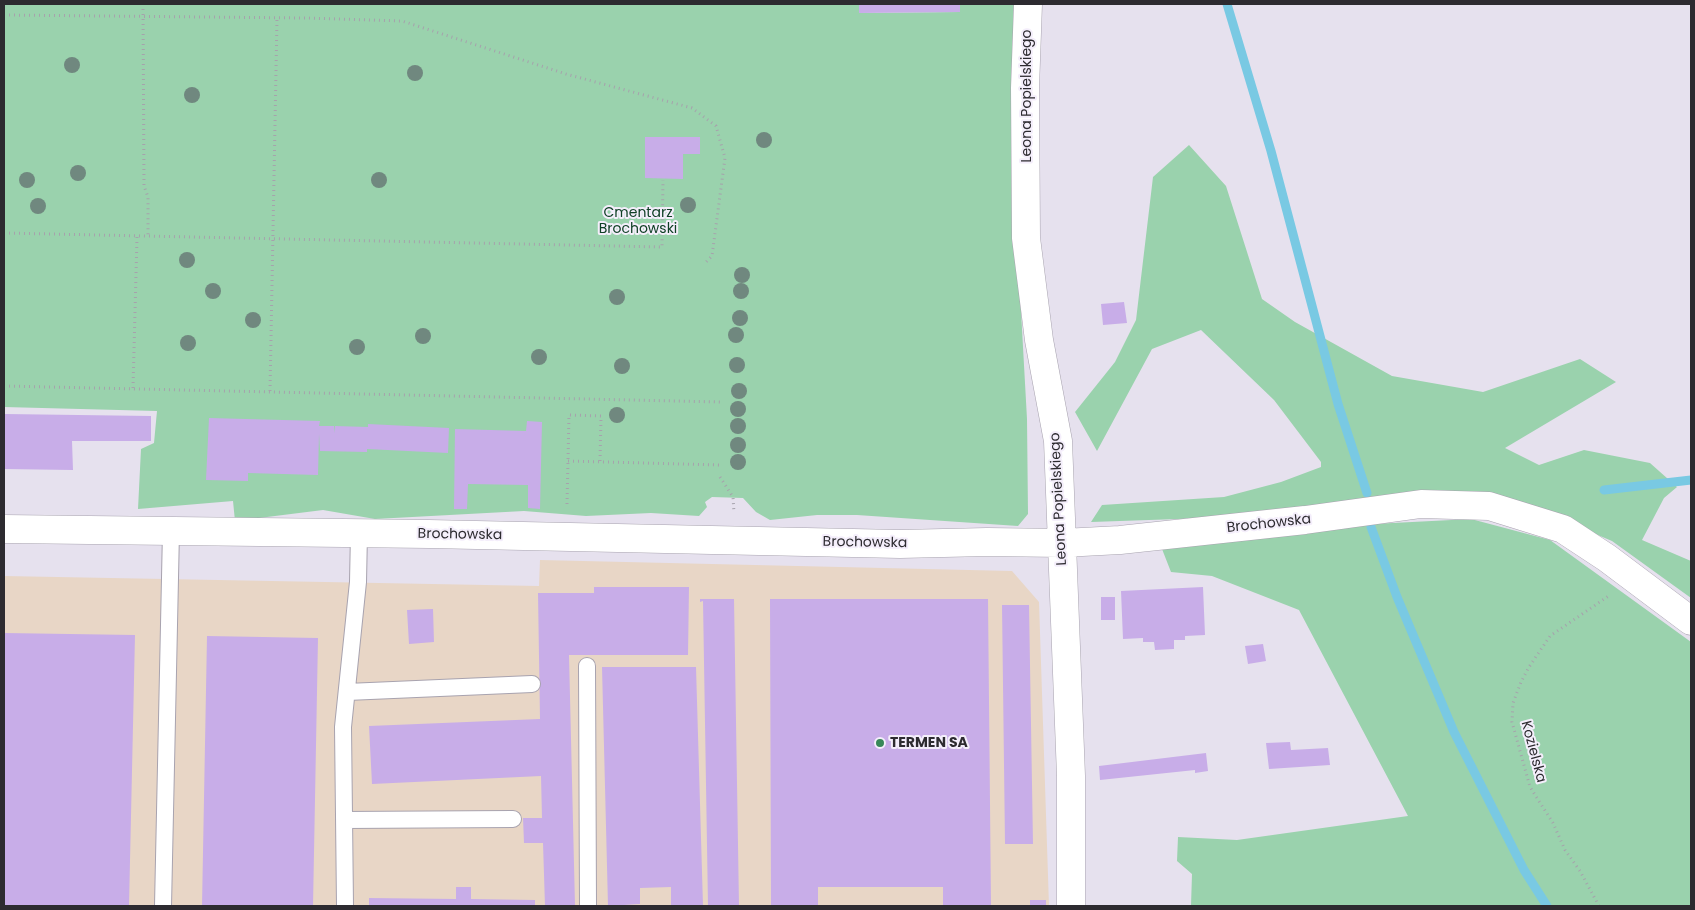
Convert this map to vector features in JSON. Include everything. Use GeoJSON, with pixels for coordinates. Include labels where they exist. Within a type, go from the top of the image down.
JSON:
{"type":"FeatureCollection","features":[{"type":"Feature","properties":{"kind":"street","name":"Leona Popielskiego"},"geometry":{"type":"LineString","coordinates":[[1028,4],[1026,238],[1039,340],[1058,441],[1071,776],[1071,906]]}},
{"type":"Feature","properties":{"kind":"street","name":"Brochowska"},"geometry":{"type":"LineString","coordinates":[[4,529],[359,533],[900,544],[1063,543],[1120,540],[1286,522],[1421,504],[1489,506],[1563,529],[1631,576],[1691,621]]}},
{"type":"Feature","properties":{"kind":"lane"},"geometry":{"type":"LineString","coordinates":[[163,906],[171,531]]}},
{"type":"Feature","properties":{"kind":"lane"},"geometry":{"type":"LineString","coordinates":[[345,906],[343,727],[358,582],[359,533]]}},
{"type":"Feature","properties":{"kind":"lane"},"geometry":{"type":"LineString","coordinates":[[587,666],[588,906]]}},
{"type":"Feature","properties":{"kind":"lane"},"geometry":{"type":"LineString","coordinates":[[347,692],[532,684]]}},
{"type":"Feature","properties":{"kind":"lane"},"geometry":{"type":"LineString","coordinates":[[344,820],[513,819]]}},
{"type":"Feature","properties":{"kind":"path"},"geometry":{"type":"LineString","coordinates":[[143,4],[144,186],[148,198],[148,237]]}},
{"type":"Feature","properties":{"kind":"path"},"geometry":{"type":"LineString","coordinates":[[4,15],[402,21],[566,74],[692,108],[716,126],[726,158],[712,256],[705,263]]}},
{"type":"Feature","properties":{"kind":"path"},"geometry":{"type":"LineString","coordinates":[[270,391],[277,18]]}},
{"type":"Feature","properties":{"kind":"path"},"geometry":{"type":"LineString","coordinates":[[4,234],[662,247],[663,180]]}},
{"type":"Feature","properties":{"kind":"path"},"geometry":{"type":"LineString","coordinates":[[133,388],[137,237]]}},
{"type":"Feature","properties":{"kind":"path"},"geometry":{"type":"LineString","coordinates":[[4,386],[721,402]]}},
{"type":"Feature","properties":{"kind":"path"},"geometry":{"type":"LineString","coordinates":[[567,504],[569,415],[601,416],[600,462]]}},
{"type":"Feature","properties":{"kind":"path"},"geometry":{"type":"LineString","coordinates":[[568,461],[720,464]]}},
{"type":"Feature","properties":{"kind":"path"},"geometry":{"type":"LineString","coordinates":[[720,477],[734,497],[735,541]]}},
{"type":"Feature","properties":{"kind":"path","name":"Kozielska"},"geometry":{"type":"LineString","coordinates":[[1599,906],[1580,871],[1565,850],[1553,823],[1530,787],[1512,722],[1514,704],[1529,667],[1550,636],[1606,598],[1631,576]]}},
{"type":"Feature","properties":{"kind":"shaded area"},"geometry":{"type":"Polygon","coordinates":[[[540,560],[1012,571],[1039,602],[1049,906],[4,906],[4,576],[539,586],[540,560]]]}},
{"type":"Feature","properties":{"kind":"green space","name":"Cmentarz Brochowski"},"geometry":{"type":"Polygon","coordinates":[[[4,4],[859,4],[859,13],[959,12],[960,4],[1015,4],[1019,275],[1027,419],[1028,514],[1018,526],[857,515],[817,515],[770,520],[756,512],[743,498],[712,497],[705,502],[707,507],[699,516],[651,513],[586,516],[524,511],[375,519],[323,510],[235,521],[233,501],[138,509],[141,449],[154,443],[157,411],[4,407],[4,4]]]}},
{"type":"Feature","properties":{"kind":"green space"},"geometry":{"type":"Polygon","coordinates":[[[1189,145],[1226,186],[1262,299],[1295,322],[1392,376],[1483,392],[1580,359],[1616,382],[1505,448],[1539,465],[1584,450],[1650,463],[1677,487],[1664,498],[1642,540],[1691,561],[1691,598],[1612,541],[1541,511],[1091,522],[1102,505],[1224,497],[1281,482],[1321,467],[1321,462],[1274,400],[1201,330],[1152,349],[1097,451],[1075,412],[1115,362],[1136,320],[1153,177],[1189,145]]]}},
{"type":"Feature","properties":{"kind":"green space"},"geometry":{"type":"Polygon","coordinates":[[[1471,519],[1550,540],[1691,642],[1691,906],[1191,906],[1192,874],[1177,861],[1178,837],[1237,840],[1408,816],[1299,610],[1212,576],[1171,572],[1162,549],[1334,526],[1471,519]]]}},
{"type":"Feature","properties":{"kind":"building"},"geometry":{"type":"Polygon","coordinates":[[[859,4],[960,4],[960,12],[859,13],[859,4]]]}},
{"type":"Feature","properties":{"kind":"building"},"geometry":{"type":"Polygon","coordinates":[[[645,137],[700,137],[700,154],[683,154],[683,179],[645,178],[645,137]]]}},
{"type":"Feature","properties":{"kind":"building"},"geometry":{"type":"Polygon","coordinates":[[[1124,302],[1127,323],[1103,325],[1101,304],[1124,302]]]}},
{"type":"Feature","properties":{"kind":"building"},"geometry":{"type":"Polygon","coordinates":[[[5,414],[151,416],[151,441],[72,441],[73,470],[4,469],[5,414]]]}},
{"type":"Feature","properties":{"kind":"building"},"geometry":{"type":"Polygon","coordinates":[[[209,418],[320,421],[319,426],[334,426],[334,433],[335,426],[368,427],[368,424],[449,428],[448,453],[367,449],[367,452],[320,451],[319,434],[318,475],[248,473],[248,481],[206,480],[209,418]]]}},
{"type":"Feature","properties":{"kind":"building"},"geometry":{"type":"Polygon","coordinates":[[[527,421],[542,422],[540,509],[528,508],[528,485],[468,484],[467,509],[454,509],[455,429],[526,431],[527,421]]]}},
{"type":"Feature","properties":{"kind":"building"},"geometry":{"type":"Polygon","coordinates":[[[594,587],[689,587],[688,655],[569,655],[575,906],[545,906],[543,843],[524,843],[523,818],[542,818],[541,776],[372,784],[369,726],[540,719],[538,593],[594,593],[594,587]]]}},
{"type":"Feature","properties":{"kind":"building"},"geometry":{"type":"Polygon","coordinates":[[[1203,587],[1205,635],[1185,636],[1185,640],[1174,640],[1174,649],[1155,650],[1154,642],[1143,642],[1143,638],[1123,639],[1121,591],[1203,587]]]}},
{"type":"Feature","properties":{"kind":"building"},"geometry":{"type":"Polygon","coordinates":[[[1101,597],[1115,597],[1115,620],[1101,620],[1101,597]]]}},
{"type":"Feature","properties":{"kind":"building"},"geometry":{"type":"Polygon","coordinates":[[[700,599],[734,599],[739,906],[708,906],[703,601],[700,602],[700,599]]]}},
{"type":"Feature","properties":{"kind":"building","name":"TERMEN SA"},"geometry":{"type":"Polygon","coordinates":[[[770,599],[988,599],[991,906],[943,906],[943,887],[818,887],[818,906],[771,906],[770,599]]]}},
{"type":"Feature","properties":{"kind":"building"},"geometry":{"type":"Polygon","coordinates":[[[1002,605],[1029,605],[1033,844],[1005,844],[1002,605]]]}},
{"type":"Feature","properties":{"kind":"building"},"geometry":{"type":"Polygon","coordinates":[[[433,609],[434,642],[409,644],[407,610],[433,609]]]}},
{"type":"Feature","properties":{"kind":"building"},"geometry":{"type":"Polygon","coordinates":[[[4,633],[135,635],[129,906],[4,906],[4,633]]]}},
{"type":"Feature","properties":{"kind":"building"},"geometry":{"type":"Polygon","coordinates":[[[207,636],[318,638],[313,906],[202,906],[207,636]]]}},
{"type":"Feature","properties":{"kind":"building"},"geometry":{"type":"Polygon","coordinates":[[[1263,644],[1266,661],[1248,664],[1245,646],[1263,644]]]}},
{"type":"Feature","properties":{"kind":"building"},"geometry":{"type":"Polygon","coordinates":[[[602,667],[696,667],[703,906],[671,906],[671,887],[640,888],[640,904],[608,906],[602,667]]]}},
{"type":"Feature","properties":{"kind":"building"},"geometry":{"type":"Polygon","coordinates":[[[1290,742],[1291,750],[1328,748],[1330,765],[1269,769],[1266,743],[1290,742]]]}},
{"type":"Feature","properties":{"kind":"building"},"geometry":{"type":"Polygon","coordinates":[[[1206,753],[1208,771],[1195,773],[1195,770],[1100,780],[1099,766],[1206,753]]]}},
{"type":"Feature","properties":{"kind":"building"},"geometry":{"type":"Polygon","coordinates":[[[456,887],[471,887],[471,899],[535,900],[535,906],[369,906],[369,898],[456,899],[456,887]]]}},
{"type":"Feature","properties":{"kind":"building"},"geometry":{"type":"Polygon","coordinates":[[[1030,900],[1046,900],[1046,906],[1030,906],[1030,900]]]}},
{"type":"Feature","properties":{"kind":"waterway"},"geometry":{"type":"LineString","coordinates":[[1227,4],[1271,151],[1338,404],[1367,493]]}},
{"type":"Feature","properties":{"kind":"waterway"},"geometry":{"type":"LineString","coordinates":[[1604,490],[1691,480]]}},
{"type":"Feature","properties":{"kind":"waterway"},"geometry":{"type":"LineString","coordinates":[[1371,527],[1397,597],[1454,732],[1524,870],[1547,906]]}},
{"type":"Feature","properties":{"kind":"place","name":"TERMEN SA"},"geometry":{"type":"Point","coordinates":[880,743]}}]}
